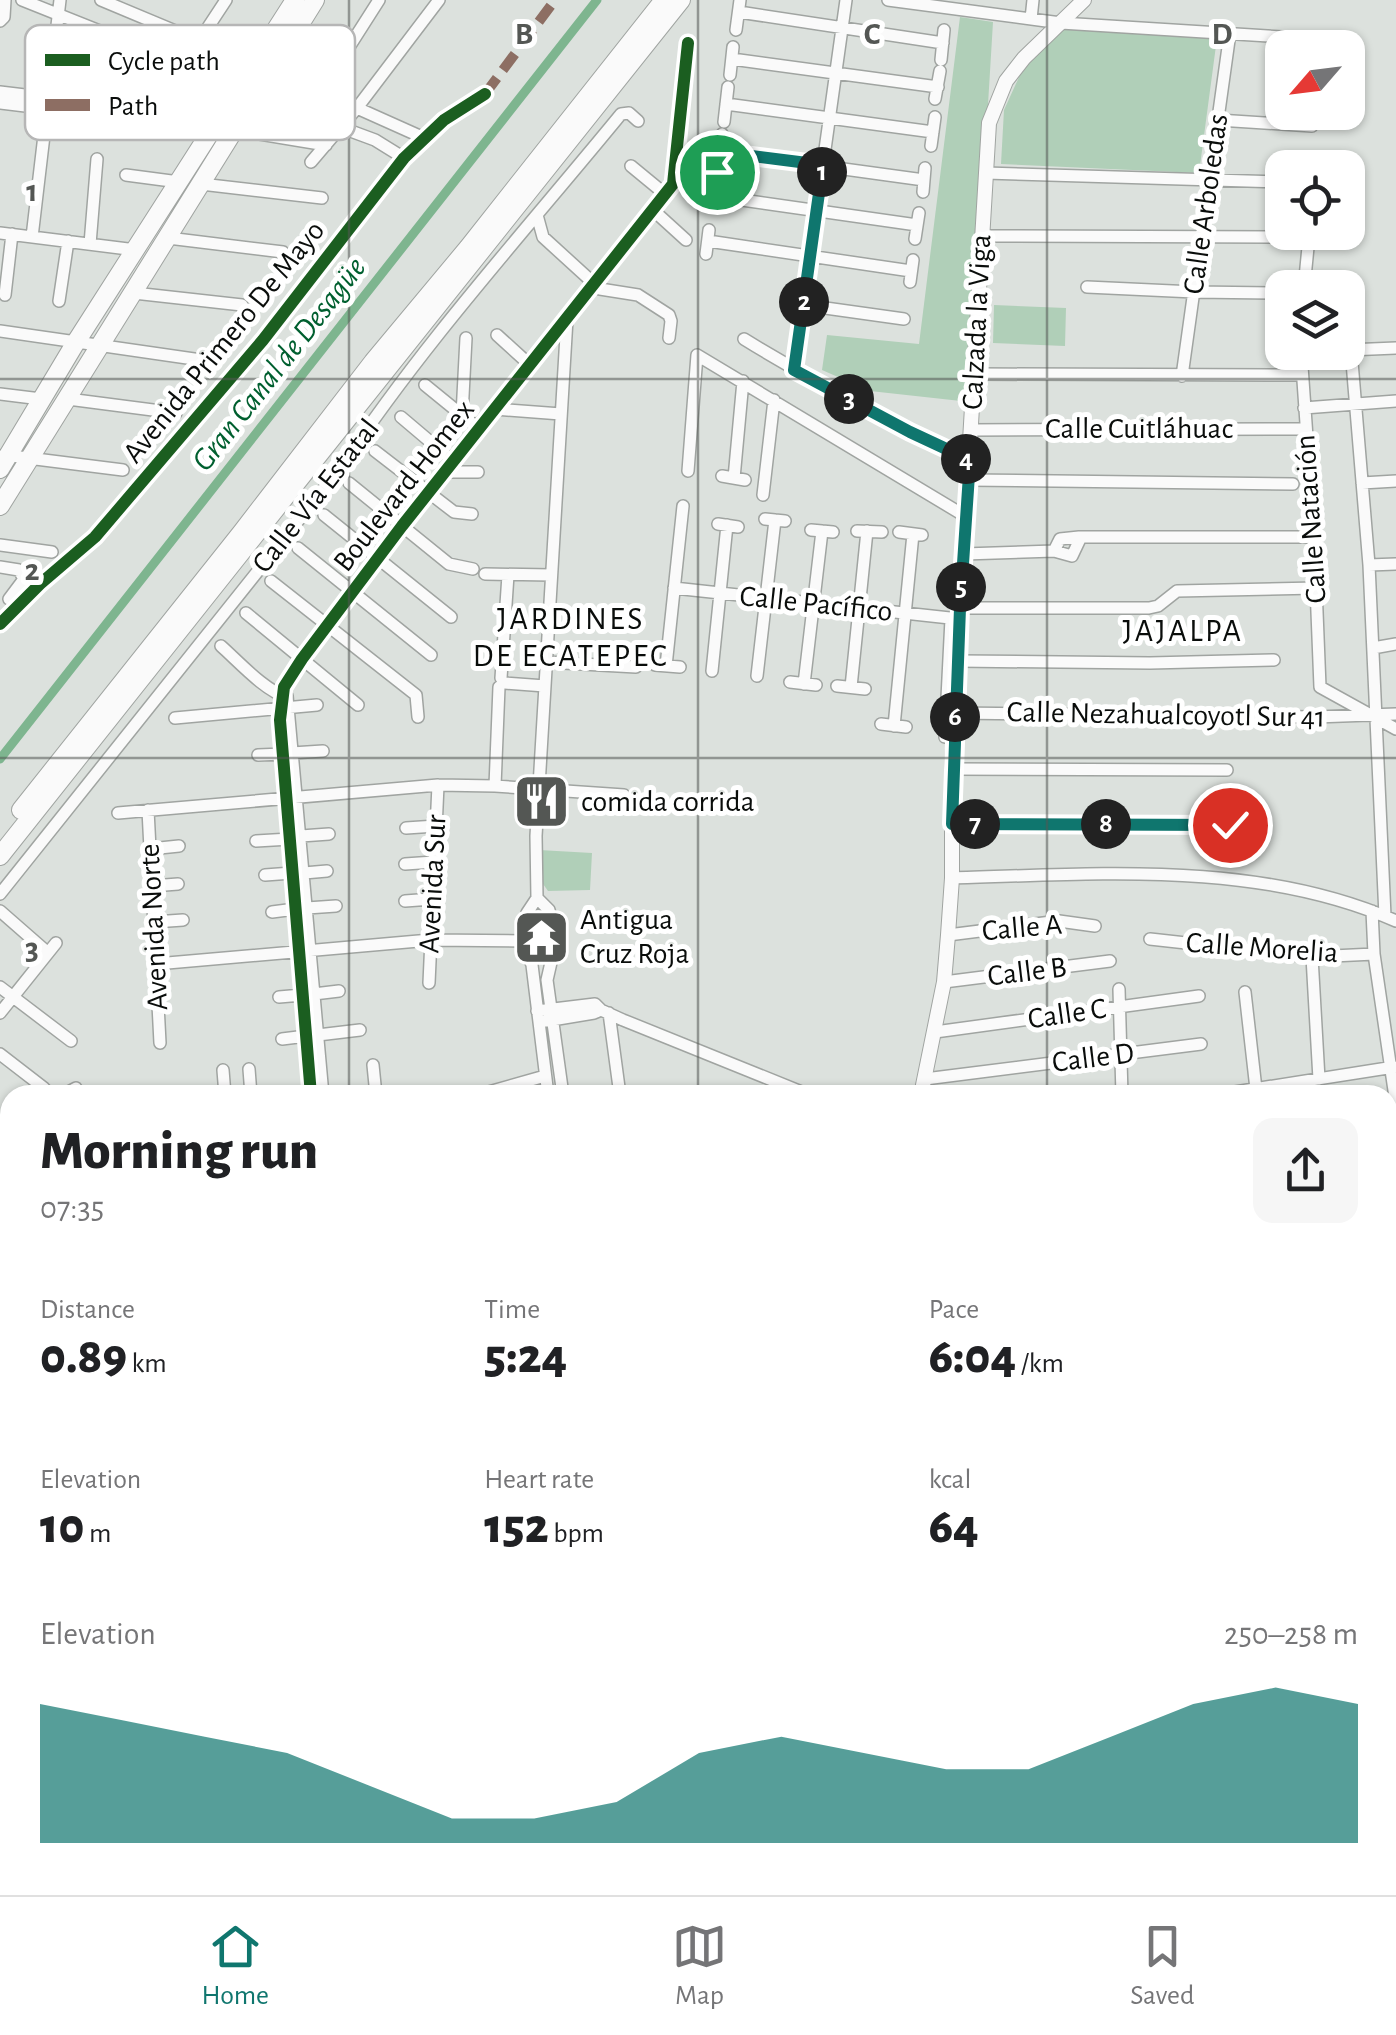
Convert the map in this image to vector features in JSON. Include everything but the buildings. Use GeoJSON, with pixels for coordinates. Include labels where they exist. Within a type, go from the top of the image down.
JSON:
{"type":"FeatureCollection","features":[{"type":"Feature","properties":{"kind":"highway"},"geometry":{"type":"LineString","coordinates":[[283,25],[295,0]]}},
{"type":"Feature","properties":{"kind":"highway"},"geometry":{"type":"LineString","coordinates":[[296,25],[315,0]]}},
{"type":"Feature","properties":{"kind":"highway"},"geometry":{"type":"LineString","coordinates":[[0,838],[373,362],[664,0]]}},
{"type":"Feature","properties":{"kind":"highway"},"geometry":{"type":"LineString","coordinates":[[0,856],[681,0]]}},
{"type":"Feature","properties":{"kind":"highway"},"geometry":{"type":"LineString","coordinates":[[3,459],[205,140]]}},
{"type":"Feature","properties":{"kind":"highway"},"geometry":{"type":"LineString","coordinates":[[0,506],[232,140]]}},
{"type":"Feature","properties":{"kind":"main road","name":"Calzada la Viga"},"geometry":{"type":"LineString","coordinates":[[923,1085],[944,982],[952,878],[957,615],[976,374],[989,123],[1006,81],[1084,0]]}},
{"type":"Feature","properties":{"kind":"street"},"geometry":{"type":"LineString","coordinates":[[0,21],[6,0]]}},
{"type":"Feature","properties":{"kind":"street"},"geometry":{"type":"LineString","coordinates":[[22,0],[85,25]]}},
{"type":"Feature","properties":{"kind":"street"},"geometry":{"type":"LineString","coordinates":[[57,25],[60,0]]}},
{"type":"Feature","properties":{"kind":"street"},"geometry":{"type":"LineString","coordinates":[[101,0],[163,25]]}},
{"type":"Feature","properties":{"kind":"street"},"geometry":{"type":"LineString","coordinates":[[210,25],[226,0]]}},
{"type":"Feature","properties":{"kind":"street"},"geometry":{"type":"LineString","coordinates":[[355,38],[379,0]]}},
{"type":"Feature","properties":{"kind":"street"},"geometry":{"type":"LineString","coordinates":[[355,110],[440,0]]}},
{"type":"Feature","properties":{"kind":"street"},"geometry":{"type":"LineString","coordinates":[[794,370],[846,0]]}},
{"type":"Feature","properties":{"kind":"street"},"geometry":{"type":"LineString","coordinates":[[888,0],[1061,23],[1265,35]]}},
{"type":"Feature","properties":{"kind":"street"},"geometry":{"type":"LineString","coordinates":[[1031,19],[1033,0]]}},
{"type":"Feature","properties":{"kind":"street"},"geometry":{"type":"LineString","coordinates":[[717,172],[732,53],[936,93],[944,36],[842,27],[739,6],[736,30]]}},
{"type":"Feature","properties":{"kind":"street","name":"Calle Arboledas"},"geometry":{"type":"LineString","coordinates":[[1182,376],[1230,33]]}},
{"type":"Feature","properties":{"kind":"street"},"geometry":{"type":"LineString","coordinates":[[632,166],[665,194],[673,184],[688,43]]}},
{"type":"Feature","properties":{"kind":"street"},"geometry":{"type":"LineString","coordinates":[[0,92],[25,98]]}},
{"type":"Feature","properties":{"kind":"street","name":"Avenida Primero De Mayo"},"geometry":{"type":"LineString","coordinates":[[0,624],[108,522],[263,340],[404,158],[444,120],[485,94]]}},
{"type":"Feature","properties":{"kind":"street"},"geometry":{"type":"LineString","coordinates":[[0,104],[25,103]]}},
{"type":"Feature","properties":{"kind":"street"},"geometry":{"type":"LineString","coordinates":[[726,104],[933,132]]}},
{"type":"Feature","properties":{"kind":"street"},"geometry":{"type":"LineString","coordinates":[[357,108],[424,138]]}},
{"type":"Feature","properties":{"kind":"street","name":"Calle Vía Estatal"},"geometry":{"type":"LineString","coordinates":[[0,894],[341,467],[438,335],[521,234],[621,114],[629,113],[638,121]]}},
{"type":"Feature","properties":{"kind":"street"},"geometry":{"type":"LineString","coordinates":[[931,146],[935,116]]}},
{"type":"Feature","properties":{"kind":"street"},"geometry":{"type":"LineString","coordinates":[[1218,120],[1265,123]]}},
{"type":"Feature","properties":{"kind":"street"},"geometry":{"type":"LineString","coordinates":[[355,133],[404,158]]}},
{"type":"Feature","properties":{"kind":"street"},"geometry":{"type":"LineString","coordinates":[[32,237],[44,140]]}},
{"type":"Feature","properties":{"kind":"street"},"geometry":{"type":"LineString","coordinates":[[293,140],[326,146]]}},
{"type":"Feature","properties":{"kind":"street"},"geometry":{"type":"LineString","coordinates":[[311,162],[331,140]]}},
{"type":"Feature","properties":{"kind":"street"},"geometry":{"type":"LineString","coordinates":[[720,152],[924,180]]}},
{"type":"Feature","properties":{"kind":"street"},"geometry":{"type":"LineString","coordinates":[[90,244],[97,159]]}},
{"type":"Feature","properties":{"kind":"street"},"geometry":{"type":"LineString","coordinates":[[986,173],[1265,182]]}},
{"type":"Feature","properties":{"kind":"street"},"geometry":{"type":"LineString","coordinates":[[126,174],[179,182]]}},
{"type":"Feature","properties":{"kind":"street"},"geometry":{"type":"LineString","coordinates":[[201,184],[322,198]]}},
{"type":"Feature","properties":{"kind":"street","name":"Boulevard Homex"},"geometry":{"type":"LineString","coordinates":[[284,700],[302,659],[402,526],[665,194]]}},
{"type":"Feature","properties":{"kind":"street"},"geometry":{"type":"LineString","coordinates":[[714,196],[817,211],[918,219],[915,239]]}},
{"type":"Feature","properties":{"kind":"street"},"geometry":{"type":"LineString","coordinates":[[652,210],[686,240]]}},
{"type":"Feature","properties":{"kind":"street"},"geometry":{"type":"LineString","coordinates":[[537,215],[542,236],[600,289],[638,295],[669,315],[669,338]]}},
{"type":"Feature","properties":{"kind":"street"},"geometry":{"type":"LineString","coordinates":[[6,295],[6,233],[136,250]]}},
{"type":"Feature","properties":{"kind":"street"},"geometry":{"type":"LineString","coordinates":[[521,234],[542,236]]}},
{"type":"Feature","properties":{"kind":"street"},"geometry":{"type":"LineString","coordinates":[[982,236],[1309,237],[1306,270]]}},
{"type":"Feature","properties":{"kind":"street"},"geometry":{"type":"LineString","coordinates":[[168,238],[283,252]]}},
{"type":"Feature","properties":{"kind":"street"},"geometry":{"type":"LineString","coordinates":[[59,300],[68,241]]}},
{"type":"Feature","properties":{"kind":"street"},"geometry":{"type":"LineString","coordinates":[[707,242],[911,271]]}},
{"type":"Feature","properties":{"kind":"street"},"geometry":{"type":"LineString","coordinates":[[1087,287],[1265,293]]}},
{"type":"Feature","properties":{"kind":"street"},"geometry":{"type":"LineString","coordinates":[[134,292],[242,305]]}},
{"type":"Feature","properties":{"kind":"street"},"geometry":{"type":"LineString","coordinates":[[804,305],[904,319]]}},
{"type":"Feature","properties":{"kind":"street"},"geometry":{"type":"LineString","coordinates":[[546,1085],[532,965],[523,941],[527,912],[537,898],[538,790],[567,318]]}},
{"type":"Feature","properties":{"kind":"street"},"geometry":{"type":"LineString","coordinates":[[0,331],[201,360]]}},
{"type":"Feature","properties":{"kind":"street"},"geometry":{"type":"LineString","coordinates":[[497,336],[530,364]]}},
{"type":"Feature","properties":{"kind":"street"},"geometry":{"type":"LineString","coordinates":[[462,415],[466,338]]}},
{"type":"Feature","properties":{"kind":"street"},"geometry":{"type":"LineString","coordinates":[[744,339],[794,370],[970,460]]}},
{"type":"Feature","properties":{"kind":"street"},"geometry":{"type":"LineString","coordinates":[[1365,349],[1396,348]]}},
{"type":"Feature","properties":{"kind":"street"},"geometry":{"type":"LineString","coordinates":[[688,471],[698,355],[964,516]]}},
{"type":"Feature","properties":{"kind":"street","name":"Calle Natación"},"geometry":{"type":"LineString","coordinates":[[1301,370],[1314,536],[1320,686],[1376,716]]}},
{"type":"Feature","properties":{"kind":"street"},"geometry":{"type":"LineString","coordinates":[[952,878],[1176,875],[1266,884],[1391,918],[1351,370]]}},
{"type":"Feature","properties":{"kind":"street"},"geometry":{"type":"LineString","coordinates":[[976,374],[1301,374]]}},
{"type":"Feature","properties":{"kind":"street"},"geometry":{"type":"LineString","coordinates":[[734,478],[743,381]]}},
{"type":"Feature","properties":{"kind":"street"},"geometry":{"type":"LineString","coordinates":[[426,385],[479,429]]}},
{"type":"Feature","properties":{"kind":"street"},"geometry":{"type":"LineString","coordinates":[[0,394],[41,399]]}},
{"type":"Feature","properties":{"kind":"street"},"geometry":{"type":"LineString","coordinates":[[68,399],[176,413]]}},
{"type":"Feature","properties":{"kind":"street"},"geometry":{"type":"LineString","coordinates":[[763,495],[774,400]]}},
{"type":"Feature","properties":{"kind":"street"},"geometry":{"type":"LineString","coordinates":[[1304,408],[1396,400]]}},
{"type":"Feature","properties":{"kind":"street"},"geometry":{"type":"LineString","coordinates":[[495,409],[561,414]]}},
{"type":"Feature","properties":{"kind":"street"},"geometry":{"type":"LineString","coordinates":[[400,417],[453,461]]}},
{"type":"Feature","properties":{"kind":"street","name":"Calle Cuitláhuac"},"geometry":{"type":"LineString","coordinates":[[972,430],[1306,430]]}},
{"type":"Feature","properties":{"kind":"street"},"geometry":{"type":"LineString","coordinates":[[376,450],[454,512],[472,514]]}},
{"type":"Feature","properties":{"kind":"street"},"geometry":{"type":"LineString","coordinates":[[3,459],[30,458],[124,470]]}},
{"type":"Feature","properties":{"kind":"street"},"geometry":{"type":"LineString","coordinates":[[445,472],[478,472]]}},
{"type":"Feature","properties":{"kind":"street"},"geometry":{"type":"LineString","coordinates":[[968,480],[1292,484]]}},
{"type":"Feature","properties":{"kind":"street"},"geometry":{"type":"LineString","coordinates":[[1362,483],[1396,481]]}},
{"type":"Feature","properties":{"kind":"street"},"geometry":{"type":"LineString","coordinates":[[349,483],[449,564],[480,572],[552,575]]}},
{"type":"Feature","properties":{"kind":"street"},"geometry":{"type":"LineString","coordinates":[[680,667],[660,665],[683,506]]}},
{"type":"Feature","properties":{"kind":"street"},"geometry":{"type":"LineString","coordinates":[[324,515],[451,618]]}},
{"type":"Feature","properties":{"kind":"street"},"geometry":{"type":"LineString","coordinates":[[758,676],[775,520]]}},
{"type":"Feature","properties":{"kind":"street"},"geometry":{"type":"LineString","coordinates":[[713,671],[728,525]]}},
{"type":"Feature","properties":{"kind":"street"},"geometry":{"type":"LineString","coordinates":[[804,684],[822,531]]}},
{"type":"Feature","properties":{"kind":"street"},"geometry":{"type":"LineString","coordinates":[[865,689],[844,686],[860,608],[862,531],[882,532]]}},
{"type":"Feature","properties":{"kind":"street"},"geometry":{"type":"LineString","coordinates":[[894,726],[918,534],[899,532]]}},
{"type":"Feature","properties":{"kind":"street"},"geometry":{"type":"LineString","coordinates":[[964,554],[1054,551],[1072,556],[1082,538],[1314,536]]}},
{"type":"Feature","properties":{"kind":"street"},"geometry":{"type":"LineString","coordinates":[[0,545],[52,552]]}},
{"type":"Feature","properties":{"kind":"street"},"geometry":{"type":"LineString","coordinates":[[298,548],[431,655]]}},
{"type":"Feature","properties":{"kind":"street"},"geometry":{"type":"LineString","coordinates":[[1368,565],[1396,564]]}},
{"type":"Feature","properties":{"kind":"street"},"geometry":{"type":"LineString","coordinates":[[0,567],[19,570],[24,579],[9,598]]}},
{"type":"Feature","properties":{"kind":"street"},"geometry":{"type":"LineString","coordinates":[[495,786],[508,574]]}},
{"type":"Feature","properties":{"kind":"street"},"geometry":{"type":"LineString","coordinates":[[272,582],[416,695],[418,717]]}},
{"type":"Feature","properties":{"kind":"street","name":"Calle Pacífico"},"geometry":{"type":"LineString","coordinates":[[674,588],[905,614],[957,615],[1149,608],[1178,592],[1316,588]]}},
{"type":"Feature","properties":{"kind":"street"},"geometry":{"type":"LineString","coordinates":[[246,613],[358,705]]}},
{"type":"Feature","properties":{"kind":"street"},"geometry":{"type":"LineString","coordinates":[[954,739],[945,737],[957,615]]}},
{"type":"Feature","properties":{"kind":"street"},"geometry":{"type":"LineString","coordinates":[[1373,648],[1396,644]]}},
{"type":"Feature","properties":{"kind":"street"},"geometry":{"type":"LineString","coordinates":[[221,646],[284,700],[312,1036],[321,1085]]}},
{"type":"Feature","properties":{"kind":"street"},"geometry":{"type":"LineString","coordinates":[[958,661],[1274,660]]}},
{"type":"Feature","properties":{"kind":"street"},"geometry":{"type":"LineString","coordinates":[[546,662],[636,668]]}},
{"type":"Feature","properties":{"kind":"street"},"geometry":{"type":"LineString","coordinates":[[502,683],[545,686]]}},
{"type":"Feature","properties":{"kind":"street"},"geometry":{"type":"LineString","coordinates":[[175,718],[284,700],[317,705]]}},
{"type":"Feature","properties":{"kind":"street","name":"Calle Nezahualcoyotl Sur 41"},"geometry":{"type":"LineString","coordinates":[[956,713],[1396,714]]}},
{"type":"Feature","properties":{"kind":"street"},"geometry":{"type":"LineString","coordinates":[[1376,716],[1396,728]]}},
{"type":"Feature","properties":{"kind":"street"},"geometry":{"type":"LineString","coordinates":[[258,755],[323,751]]}},
{"type":"Feature","properties":{"kind":"street"},"geometry":{"type":"LineString","coordinates":[[952,769],[1227,770]]}},
{"type":"Feature","properties":{"kind":"street"},"geometry":{"type":"LineString","coordinates":[[118,813],[438,786],[624,795]]}},
{"type":"Feature","properties":{"kind":"street","name":"Avenida Sur"},"geometry":{"type":"LineString","coordinates":[[429,983],[438,786]]}},
{"type":"Feature","properties":{"kind":"street","name":"Avenida Norte"},"geometry":{"type":"LineString","coordinates":[[148,810],[160,1043]]}},
{"type":"Feature","properties":{"kind":"street"},"geometry":{"type":"LineString","coordinates":[[952,824],[1230,825]]}},
{"type":"Feature","properties":{"kind":"street"},"geometry":{"type":"LineString","coordinates":[[406,828],[436,826]]}},
{"type":"Feature","properties":{"kind":"street"},"geometry":{"type":"LineString","coordinates":[[256,841],[329,834]]}},
{"type":"Feature","properties":{"kind":"street"},"geometry":{"type":"LineString","coordinates":[[150,849],[178,846]]}},
{"type":"Feature","properties":{"kind":"street"},"geometry":{"type":"LineString","coordinates":[[405,864],[434,862]]}},
{"type":"Feature","properties":{"kind":"street"},"geometry":{"type":"LineString","coordinates":[[265,876],[327,871]]}},
{"type":"Feature","properties":{"kind":"street"},"geometry":{"type":"LineString","coordinates":[[152,886],[178,884]]}},
{"type":"Feature","properties":{"kind":"street"},"geometry":{"type":"LineString","coordinates":[[537,898],[550,910],[556,926],[548,980],[562,1085]]}},
{"type":"Feature","properties":{"kind":"street"},"geometry":{"type":"LineString","coordinates":[[405,901],[432,899]]}},
{"type":"Feature","properties":{"kind":"street"},"geometry":{"type":"LineString","coordinates":[[272,912],[336,906]]}},
{"type":"Feature","properties":{"kind":"street"},"geometry":{"type":"LineString","coordinates":[[1282,1085],[1392,1067],[1374,954],[1372,910]]}},
{"type":"Feature","properties":{"kind":"street"},"geometry":{"type":"LineString","coordinates":[[0,912],[52,948],[0,1013]]}},
{"type":"Feature","properties":{"kind":"street"},"geometry":{"type":"LineString","coordinates":[[154,922],[183,920]]}},
{"type":"Feature","properties":{"kind":"street","name":"Calle A"},"geometry":{"type":"LineString","coordinates":[[948,935],[1059,921],[1095,926]]}},
{"type":"Feature","properties":{"kind":"street","name":"Calle Morelia"},"geometry":{"type":"LineString","coordinates":[[1150,939],[1312,957],[1374,954]]}},
{"type":"Feature","properties":{"kind":"street"},"geometry":{"type":"LineString","coordinates":[[156,964],[430,940],[523,941]]}},
{"type":"Feature","properties":{"kind":"street"},"geometry":{"type":"LineString","coordinates":[[1312,957],[1320,1079]]}},
{"type":"Feature","properties":{"kind":"street","name":"Calle B"},"geometry":{"type":"LineString","coordinates":[[944,982],[1110,962]]}},
{"type":"Feature","properties":{"kind":"street"},"geometry":{"type":"LineString","coordinates":[[532,965],[550,964]]}},
{"type":"Feature","properties":{"kind":"street"},"geometry":{"type":"LineString","coordinates":[[0,987],[71,1041]]}},
{"type":"Feature","properties":{"kind":"street"},"geometry":{"type":"LineString","coordinates":[[1119,989],[1122,1085]]}},
{"type":"Feature","properties":{"kind":"street"},"geometry":{"type":"LineString","coordinates":[[279,997],[339,991]]}},
{"type":"Feature","properties":{"kind":"street"},"geometry":{"type":"LineString","coordinates":[[1246,992],[1256,1085]]}},
{"type":"Feature","properties":{"kind":"street","name":"Calle C"},"geometry":{"type":"LineString","coordinates":[[935,1032],[1198,996]]}},
{"type":"Feature","properties":{"kind":"street"},"geometry":{"type":"LineString","coordinates":[[538,1017],[605,1012],[784,1085]]}},
{"type":"Feature","properties":{"kind":"street"},"geometry":{"type":"LineString","coordinates":[[605,1012],[618,1085]]}},
{"type":"Feature","properties":{"kind":"street"},"geometry":{"type":"LineString","coordinates":[[282,1039],[360,1030]]}},
{"type":"Feature","properties":{"kind":"street"},"geometry":{"type":"LineString","coordinates":[[311,1085],[312,1036]]}},
{"type":"Feature","properties":{"kind":"street","name":"Calle D"},"geometry":{"type":"LineString","coordinates":[[925,1079],[1201,1044]]}},
{"type":"Feature","properties":{"kind":"street"},"geometry":{"type":"LineString","coordinates":[[0,1054],[40,1085]]}},
{"type":"Feature","properties":{"kind":"street"},"geometry":{"type":"LineString","coordinates":[[373,1065],[375,1085]]}},
{"type":"Feature","properties":{"kind":"street"},"geometry":{"type":"LineString","coordinates":[[249,1068],[250,1085]]}},
{"type":"Feature","properties":{"kind":"street"},"geometry":{"type":"LineString","coordinates":[[223,1070],[224,1085]]}},
{"type":"Feature","properties":{"kind":"street"},"geometry":{"type":"LineString","coordinates":[[513,1085],[545,1076]]}},
{"type":"Feature","properties":{"kind":"green space"},"geometry":{"type":"Polygon","coordinates":[[[960,17],[993,22],[970,402],[870,391],[822,370],[827,335],[919,344],[960,17]]]}},
{"type":"Feature","properties":{"kind":"green space"},"geometry":{"type":"Polygon","coordinates":[[[1066,27],[1217,38],[1199,173],[1001,164],[1004,110],[1025,64],[1066,27]]]}},
{"type":"Feature","properties":{"kind":"green space"},"geometry":{"type":"Polygon","coordinates":[[[994,305],[1066,308],[1065,346],[993,343],[994,305]]]}},
{"type":"Feature","properties":{"kind":"green space"},"geometry":{"type":"Polygon","coordinates":[[[539,850],[592,853],[590,890],[548,891],[541,881],[539,850]]]}},
{"type":"Feature","properties":{"kind":"waterway","name":"Gran Canal de Desagüe"},"geometry":{"type":"LineString","coordinates":[[0,759],[597,0]]}},
{"type":"Feature","properties":{"kind":"marked path"},"geometry":{"type":"LineString","coordinates":[[485,94],[555,0]]}},
{"type":"Feature","properties":{"kind":"cycle path"},"geometry":{"type":"LineString","coordinates":[[310,1085],[280,720],[284,687],[402,526],[673,184],[688,43]]}},
{"type":"Feature","properties":{"kind":"cycle path"},"geometry":{"type":"LineString","coordinates":[[0,624],[95,537],[263,340],[404,158],[444,120],[485,94]]}},
{"type":"Feature","properties":{"kind":"place","name":"comida corrida"},"geometry":{"type":"Point","coordinates":[542,802]}},
{"type":"Feature","properties":{"kind":"place","name":"Antigua Cruz Roja"},"geometry":{"type":"Point","coordinates":[541,937]}},
{"type":"Feature","properties":{"kind":"district","name":"JAJALPA"},"geometry":{"type":"Point","coordinates":[1183,631]}},
{"type":"Feature","properties":{"kind":"district","name":"JARDINES DE ECATEPEC"},"geometry":{"type":"Point","coordinates":[571,638]}},
{"type":"Feature","properties":{"kind":"route"},"geometry":{"type":"LineString","coordinates":[[717,172],[720,152],[823,165],[794,370],[970,460],[964,516],[952,824],[1230,825]]}}]}
